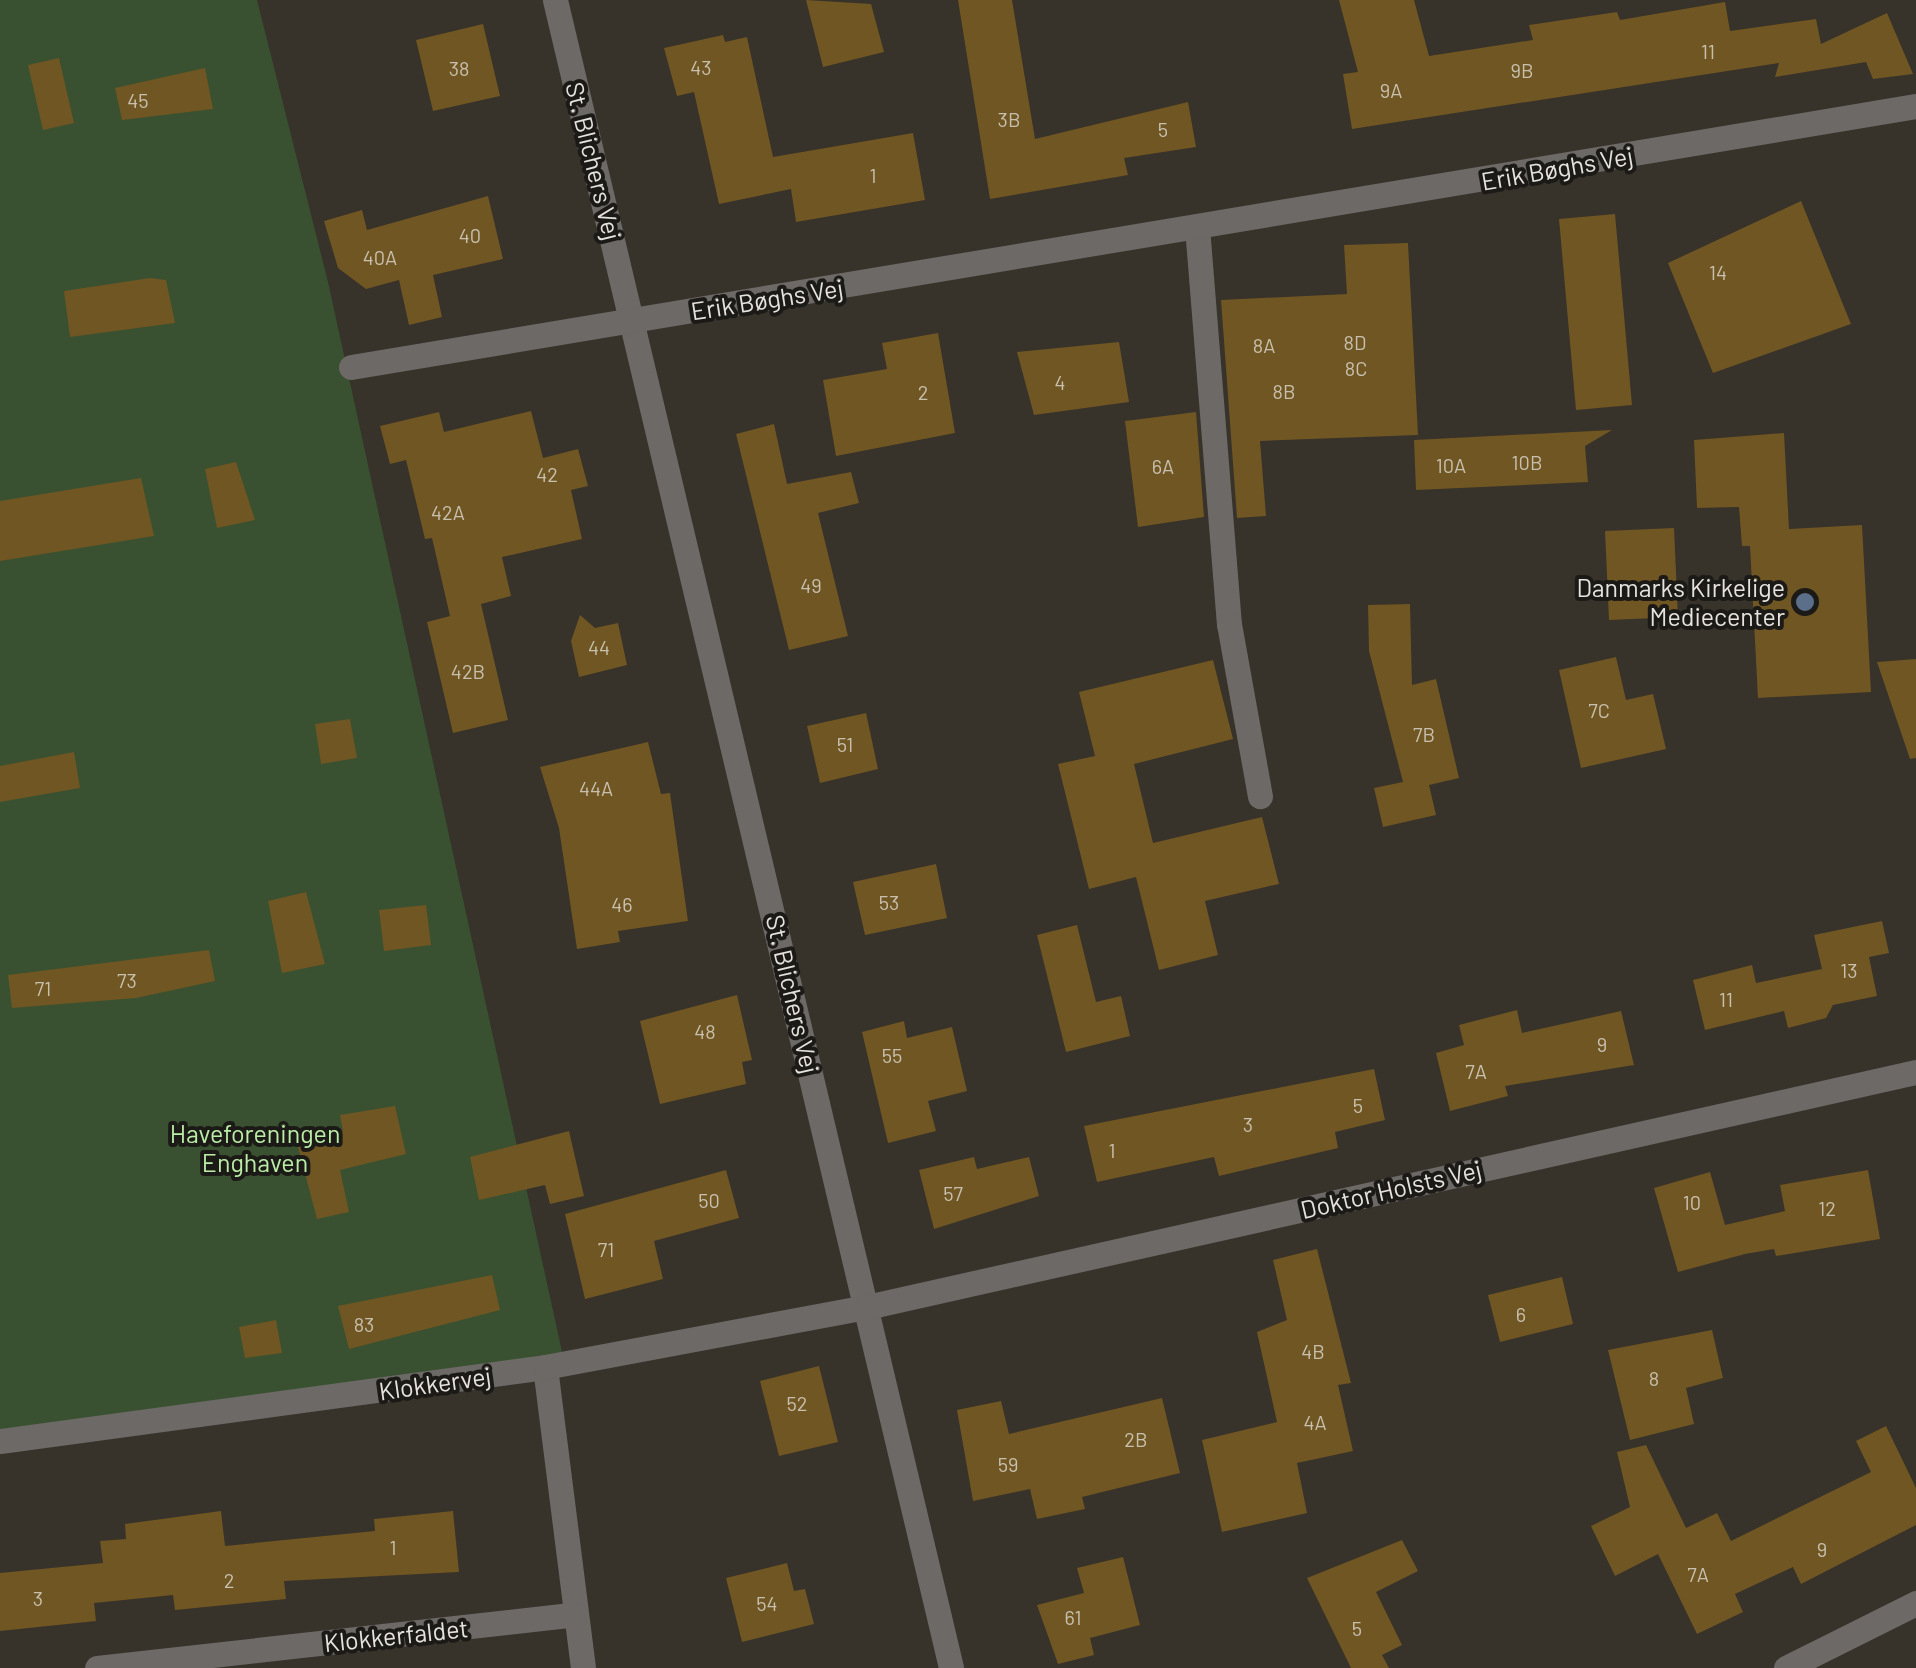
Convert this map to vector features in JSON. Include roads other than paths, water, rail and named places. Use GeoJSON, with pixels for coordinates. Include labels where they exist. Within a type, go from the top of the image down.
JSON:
{"type":"FeatureCollection","features":[{"type":"Feature","properties":{"kind":"street","name":"St. Blichers Vej"},"geometry":{"type":"LineString","coordinates":[[555,0],[951,1668]]}},
{"type":"Feature","properties":{"kind":"street","name":"Erik Bøghs Vej"},"geometry":{"type":"LineString","coordinates":[[632,322],[1916,106]]}},
{"type":"Feature","properties":{"kind":"street"},"geometry":{"type":"LineString","coordinates":[[1197,228],[1228,624],[1260,796]]}},
{"type":"Feature","properties":{"kind":"street"},"geometry":{"type":"LineString","coordinates":[[352,367],[632,322]]}},
{"type":"Feature","properties":{"kind":"street","name":"Doktor Holsts Vej"},"geometry":{"type":"LineString","coordinates":[[867,1307],[1916,1072]]}},
{"type":"Feature","properties":{"kind":"street","name":"Klokkervej"},"geometry":{"type":"LineString","coordinates":[[0,1441],[545,1367],[867,1307]]}},
{"type":"Feature","properties":{"kind":"street"},"geometry":{"type":"LineString","coordinates":[[545,1367],[583,1668]]}},
{"type":"Feature","properties":{"kind":"street"},"geometry":{"type":"LineString","coordinates":[[1786,1668],[1916,1603]]}},
{"type":"Feature","properties":{"kind":"street","name":"Klokkerfaldet"},"geometry":{"type":"LineString","coordinates":[[97,1668],[575,1614]]}},
{"type":"Feature","properties":{"kind":"place","name":"Danmarks Kirkelige Mediecenter"},"geometry":{"type":"Point","coordinates":[1805,602]}},
{"type":"Feature","properties":{"kind":"park label","name":"Haveforeningen Enghaven"},"geometry":{"type":"Point","coordinates":[255,1148]}}]}
